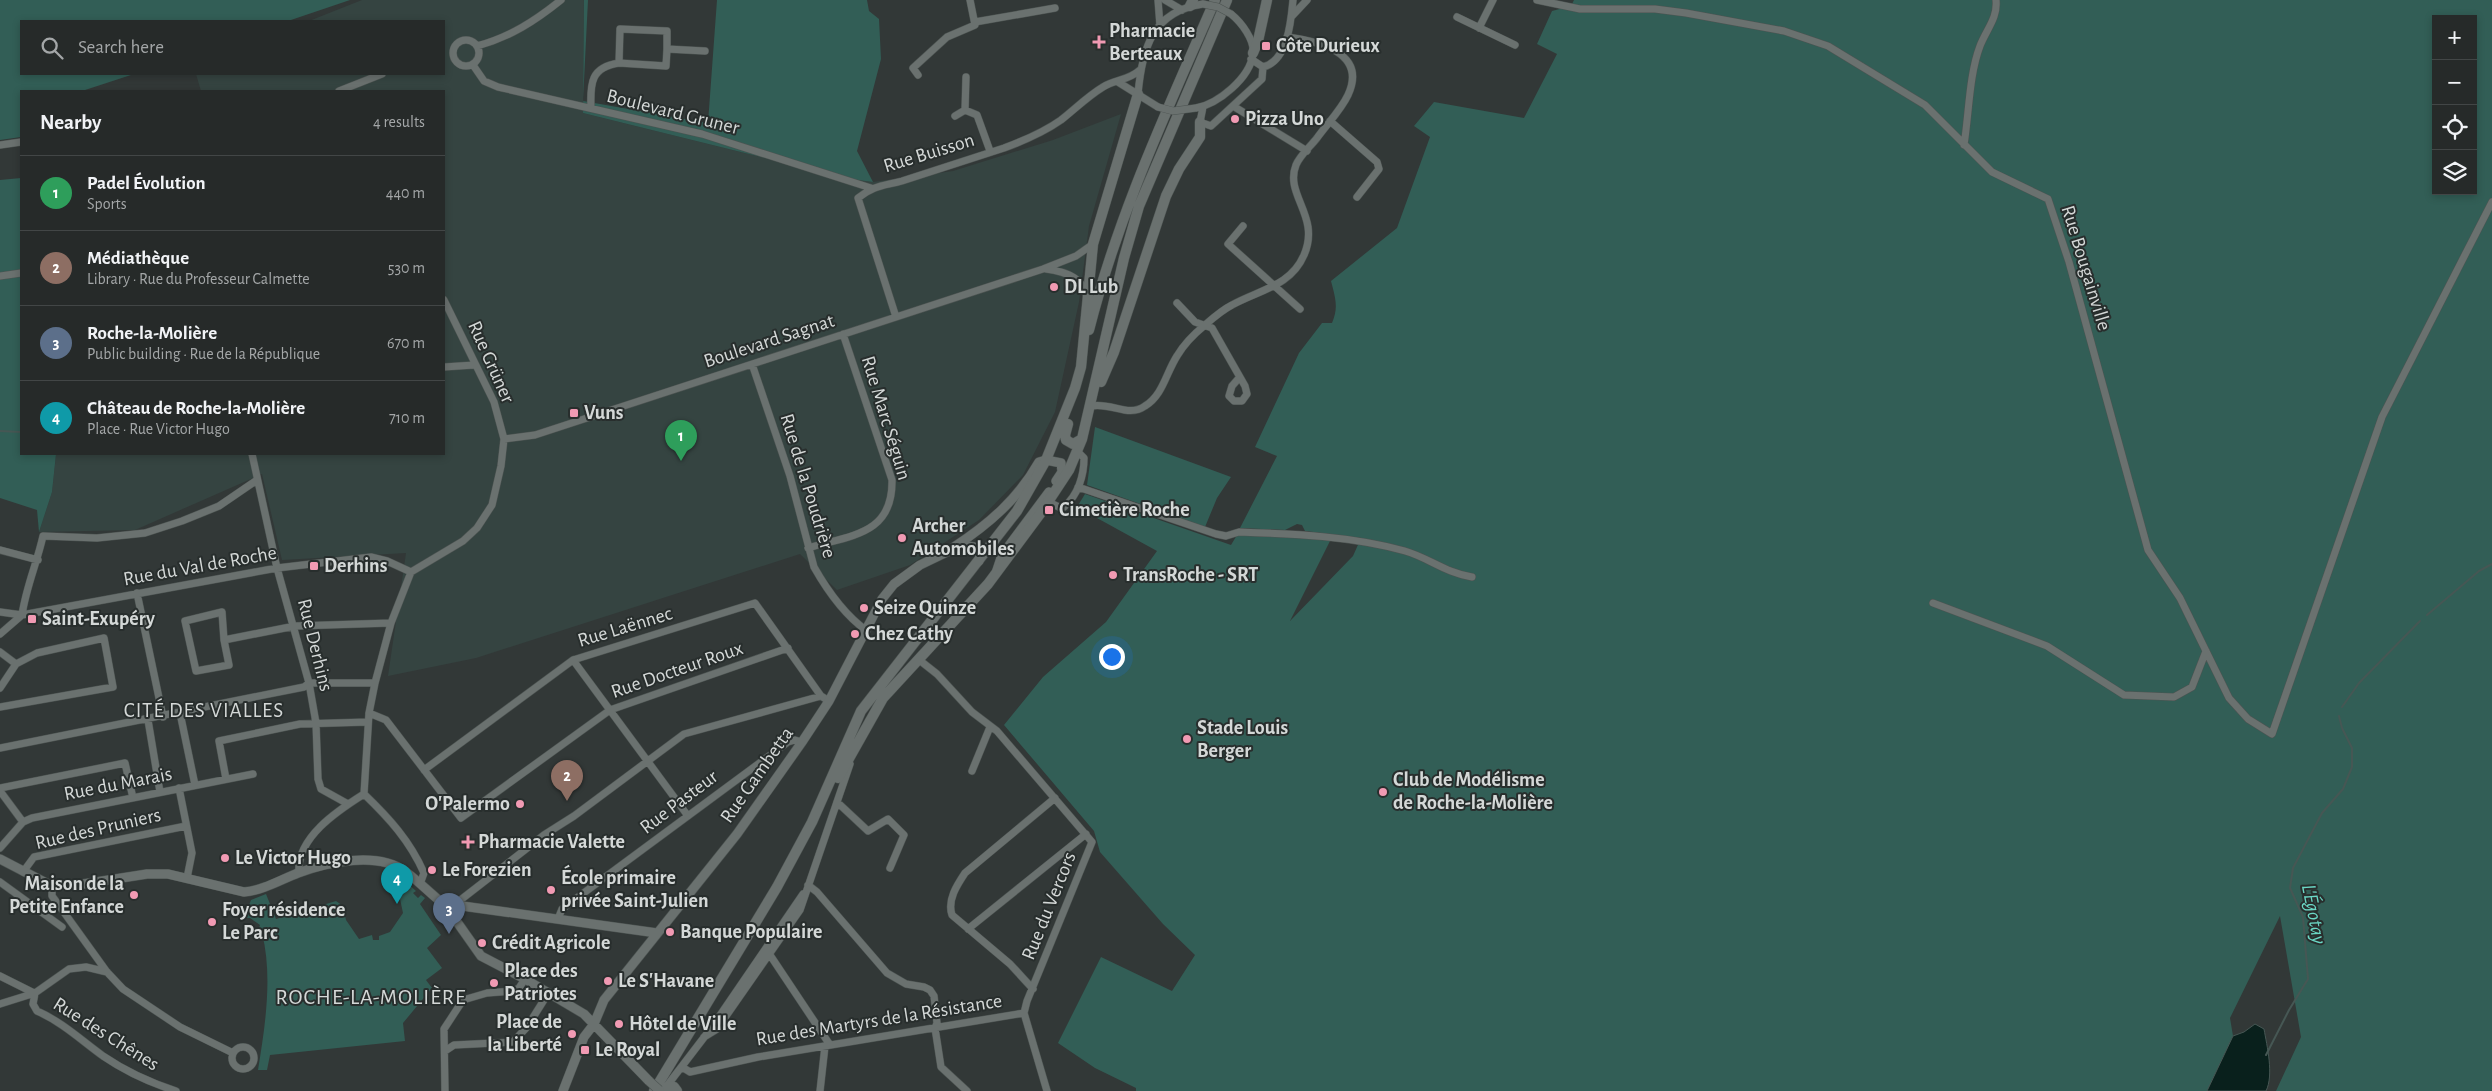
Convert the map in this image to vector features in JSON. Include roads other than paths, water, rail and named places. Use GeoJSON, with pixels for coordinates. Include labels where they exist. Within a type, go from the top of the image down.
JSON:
{"type":"FeatureCollection","features":[{"type":"Feature","properties":{"kind":"main road"},"geometry":{"type":"LineString","coordinates":[[663,1089],[821,805],[861,711],[1018,510],[1043,461],[1075,388],[1103,274],[1126,208],[1149,149],[1215,0]]}},
{"type":"Feature","properties":{"kind":"main road"},"geometry":{"type":"LineString","coordinates":[[777,887],[806,843],[857,742],[883,698],[974,600],[1063,481],[1082,439],[1124,258],[1139,206],[1228,0]]}},
{"type":"Feature","properties":{"kind":"main road"},"geometry":{"type":"LineString","coordinates":[[1252,56],[1258,41],[1267,0]]}},
{"type":"Feature","properties":{"kind":"main road"},"geometry":{"type":"LineString","coordinates":[[1082,439],[1073,444],[1066,440],[1065,435],[1080,389],[1093,244],[1138,94]]}},
{"type":"Feature","properties":{"kind":"main road"},"geometry":{"type":"LineString","coordinates":[[1091,406],[1114,352],[1166,196],[1178,169],[1200,137],[1200,122]]}},
{"type":"Feature","properties":{"kind":"street"},"geometry":{"type":"LineString","coordinates":[[477,46],[478,58],[473,64],[460,65],[454,59],[453,50],[457,43],[466,40],[477,46],[500,40],[532,23],[561,0]]}},
{"type":"Feature","properties":{"kind":"street"},"geometry":{"type":"LineString","coordinates":[[918,75],[913,68],[947,37],[975,25],[970,0]]}},
{"type":"Feature","properties":{"kind":"street"},"geometry":{"type":"LineString","coordinates":[[1158,0],[1160,26]]}},
{"type":"Feature","properties":{"kind":"street"},"geometry":{"type":"LineString","coordinates":[[1165,0],[1218,7],[1231,14],[1240,22],[1246,33],[1252,56],[1267,66]]}},
{"type":"Feature","properties":{"kind":"street"},"geometry":{"type":"LineString","coordinates":[[1199,108],[1200,122],[1212,126],[1262,79],[1267,66],[1287,37],[1293,0]]}},
{"type":"Feature","properties":{"kind":"street"},"geometry":{"type":"LineString","coordinates":[[1291,17],[1307,0]]}},
{"type":"Feature","properties":{"kind":"street"},"geometry":{"type":"LineString","coordinates":[[1479,28],[1493,0]]}},
{"type":"Feature","properties":{"kind":"street","name":"Rue Bougainville"},"geometry":{"type":"LineString","coordinates":[[1537,0],[1580,9],[1671,11],[1784,31],[1810,39],[1844,54],[1925,105],[1992,172],[2048,199],[2069,262],[2148,550],[2180,598],[2228,698],[2248,719],[2272,734],[2382,417],[2492,202]]}},
{"type":"Feature","properties":{"kind":"street"},"geometry":{"type":"LineString","coordinates":[[1964,145],[1976,60],[1987,31],[1994,20],[1996,0]]}},
{"type":"Feature","properties":{"kind":"street"},"geometry":{"type":"LineString","coordinates":[[1138,94],[1140,70],[1146,49],[1160,26],[1171,15],[1192,5]]}},
{"type":"Feature","properties":{"kind":"street"},"geometry":{"type":"LineString","coordinates":[[974,22],[1054,8]]}},
{"type":"Feature","properties":{"kind":"street"},"geometry":{"type":"LineString","coordinates":[[1457,17],[1515,45]]}},
{"type":"Feature","properties":{"kind":"street"},"geometry":{"type":"LineString","coordinates":[[591,108],[590,88],[597,72],[605,65],[620,63],[666,66],[668,31],[620,29],[620,63]]}},
{"type":"Feature","properties":{"kind":"street"},"geometry":{"type":"LineString","coordinates":[[1091,406],[1104,404],[1131,411],[1147,405],[1158,394],[1177,354],[1188,340],[1231,305],[1274,285],[1293,273],[1304,255],[1310,236],[1307,214],[1293,183],[1296,164],[1348,95],[1353,79],[1350,65],[1342,54],[1322,43],[1287,37]]}},
{"type":"Feature","properties":{"kind":"street"},"geometry":{"type":"LineString","coordinates":[[445,49],[453,50]]}},
{"type":"Feature","properties":{"kind":"street"},"geometry":{"type":"LineString","coordinates":[[667,49],[705,51]]}},
{"type":"Feature","properties":{"kind":"street"},"geometry":{"type":"LineString","coordinates":[[1118,82],[1158,107],[1173,111],[1199,108],[1222,96],[1239,81],[1252,56]]}},
{"type":"Feature","properties":{"kind":"street","name":"Boulevard Gruner"},"geometry":{"type":"LineString","coordinates":[[473,64],[484,81],[498,87],[702,134],[870,188]]}},
{"type":"Feature","properties":{"kind":"street","name":"Rue Buisson"},"geometry":{"type":"LineString","coordinates":[[896,317],[858,198],[870,188],[901,181],[1038,134],[1060,120],[1110,82],[1118,82],[1135,75],[1140,70]]}},
{"type":"Feature","properties":{"kind":"street"},"geometry":{"type":"LineString","coordinates":[[342,90],[379,75]]}},
{"type":"Feature","properties":{"kind":"street"},"geometry":{"type":"LineString","coordinates":[[964,110],[966,77]]}},
{"type":"Feature","properties":{"kind":"street"},"geometry":{"type":"LineString","coordinates":[[1233,106],[1307,151]]}},
{"type":"Feature","properties":{"kind":"street"},"geometry":{"type":"LineString","coordinates":[[955,116],[964,110]]}},
{"type":"Feature","properties":{"kind":"street"},"geometry":{"type":"LineString","coordinates":[[964,110],[977,115],[990,152]]}},
{"type":"Feature","properties":{"kind":"street"},"geometry":{"type":"LineString","coordinates":[[1330,120],[1377,162],[1379,169],[1357,197]]}},
{"type":"Feature","properties":{"kind":"street"},"geometry":{"type":"LineString","coordinates":[[0,145],[20,142]]}},
{"type":"Feature","properties":{"kind":"street"},"geometry":{"type":"LineString","coordinates":[[1243,226],[1228,244],[1300,309]]}},
{"type":"Feature","properties":{"kind":"street","name":"Boulevard Sagnat"},"geometry":{"type":"LineString","coordinates":[[504,439],[535,436],[1043,269],[1076,256],[1093,244]]}},
{"type":"Feature","properties":{"kind":"street"},"geometry":{"type":"LineString","coordinates":[[1043,269],[1061,270],[1074,277],[1085,289],[1087,298]]}},
{"type":"Feature","properties":{"kind":"street"},"geometry":{"type":"LineString","coordinates":[[0,276],[20,273]]}},
{"type":"Feature","properties":{"kind":"street","name":"Rue Grüner"},"geometry":{"type":"LineString","coordinates":[[445,302],[474,365],[494,402],[504,439]]}},
{"type":"Feature","properties":{"kind":"street"},"geometry":{"type":"LineString","coordinates":[[1177,302],[1195,322],[1212,328],[1240,378]]}},
{"type":"Feature","properties":{"kind":"street","name":"Rue Marc Séguin"},"geometry":{"type":"LineString","coordinates":[[808,548],[869,530],[885,516],[892,499],[892,480],[843,334]]}},
{"type":"Feature","properties":{"kind":"street","name":"Rue de la Poudrière"},"geometry":{"type":"LineString","coordinates":[[752,364],[790,476],[814,567],[856,624],[867,631]]}},
{"type":"Feature","properties":{"kind":"street"},"geometry":{"type":"LineString","coordinates":[[445,367],[474,365]]}},
{"type":"Feature","properties":{"kind":"street"},"geometry":{"type":"LineString","coordinates":[[420,884],[424,873],[416,854],[384,814],[364,794],[369,713],[391,623],[410,572],[463,541],[476,528],[492,505],[501,466],[504,439]]}},
{"type":"Feature","properties":{"kind":"street"},"geometry":{"type":"LineString","coordinates":[[1048,502],[1064,507],[1078,486],[1083,472],[1084,458],[1078,451]]}},
{"type":"Feature","properties":{"kind":"street","name":"Rue Derhins"},"geometry":{"type":"LineString","coordinates":[[252,455],[277,568],[295,626],[309,683],[316,723],[318,779],[321,789],[348,804]]}},
{"type":"Feature","properties":{"kind":"street"},"geometry":{"type":"LineString","coordinates":[[947,552],[994,519],[1014,498],[1043,461],[1055,460],[1061,464],[1062,472],[1002,555],[996,573]]}},
{"type":"Feature","properties":{"kind":"street"},"geometry":{"type":"LineString","coordinates":[[0,612],[22,615],[25,592],[38,560],[43,536],[97,538],[145,532],[182,521],[219,506],[257,480]]}},
{"type":"Feature","properties":{"kind":"street"},"geometry":{"type":"LineString","coordinates":[[1078,486],[1216,534],[1226,536],[1239,532],[1331,536],[1406,552],[1455,574],[1472,578]]}},
{"type":"Feature","properties":{"kind":"street"},"geometry":{"type":"LineString","coordinates":[[947,552],[967,546],[974,547],[980,555],[979,562]]}},
{"type":"Feature","properties":{"kind":"street"},"geometry":{"type":"LineString","coordinates":[[0,550],[38,560]]}},
{"type":"Feature","properties":{"kind":"street","name":"Rue Gambetta"},"geometry":{"type":"LineString","coordinates":[[563,1091],[584,1037],[594,1024],[604,1000],[737,834],[802,742],[830,701],[882,599],[894,584],[920,565],[947,552]]}},
{"type":"Feature","properties":{"kind":"street","name":"Rue du Val de Roche"},"geometry":{"type":"LineString","coordinates":[[0,634],[22,615],[277,568],[371,557],[387,561],[410,572]]}},
{"type":"Feature","properties":{"kind":"street"},"geometry":{"type":"LineString","coordinates":[[137,593],[163,717]]}},
{"type":"Feature","properties":{"kind":"street","name":"Rue Laënnec"},"geometry":{"type":"LineString","coordinates":[[424,770],[573,660],[755,603],[821,696]]}},
{"type":"Feature","properties":{"kind":"street"},"geometry":{"type":"LineString","coordinates":[[1933,604],[2047,646],[2124,695],[2174,697],[2180,694],[2192,687],[2206,651]]}},
{"type":"Feature","properties":{"kind":"street"},"geometry":{"type":"LineString","coordinates":[[222,612],[224,640],[229,665],[196,671],[185,621],[222,612]]}},
{"type":"Feature","properties":{"kind":"street"},"geometry":{"type":"LineString","coordinates":[[224,640],[295,626],[391,623]]}},
{"type":"Feature","properties":{"kind":"street"},"geometry":{"type":"LineString","coordinates":[[0,688],[16,664],[37,653],[104,638],[112,687],[0,707]]}},
{"type":"Feature","properties":{"kind":"street","name":"Rue Docteur Roux"},"geometry":{"type":"LineString","coordinates":[[424,770],[461,818],[610,710],[788,648]]}},
{"type":"Feature","properties":{"kind":"street"},"geometry":{"type":"LineString","coordinates":[[0,652],[16,664]]}},
{"type":"Feature","properties":{"kind":"street","name":"Rue du Vercors"},"geometry":{"type":"LineString","coordinates":[[918,659],[937,674],[972,712],[997,731],[1092,842],[1033,989],[1026,1001],[1024,1013]]}},
{"type":"Feature","properties":{"kind":"street"},"geometry":{"type":"LineString","coordinates":[[573,660],[688,816]]}},
{"type":"Feature","properties":{"kind":"street"},"geometry":{"type":"LineString","coordinates":[[0,748],[163,717],[304,687],[309,683],[375,683]]}},
{"type":"Feature","properties":{"kind":"street"},"geometry":{"type":"LineString","coordinates":[[830,701],[821,696],[684,734],[451,905],[450,912],[481,956],[549,992],[584,1014],[663,1089],[704,1037],[717,1029],[768,952],[800,910],[857,742]]}},
{"type":"Feature","properties":{"kind":"street"},"geometry":{"type":"LineString","coordinates":[[180,713],[195,785]]}},
{"type":"Feature","properties":{"kind":"street"},"geometry":{"type":"LineString","coordinates":[[369,713],[386,720],[424,770]]}},
{"type":"Feature","properties":{"kind":"street"},"geometry":{"type":"LineString","coordinates":[[148,720],[160,792]]}},
{"type":"Feature","properties":{"kind":"street"},"geometry":{"type":"LineString","coordinates":[[226,779],[219,741],[300,724],[368,722]]}},
{"type":"Feature","properties":{"kind":"street"},"geometry":{"type":"LineString","coordinates":[[972,772],[990,727]]}},
{"type":"Feature","properties":{"kind":"street","name":"Rue Pasteur"},"geometry":{"type":"LineString","coordinates":[[558,919],[562,910],[788,742],[795,740],[802,742]]}},
{"type":"Feature","properties":{"kind":"street"},"geometry":{"type":"LineString","coordinates":[[0,848],[23,822],[0,789],[126,763],[133,798]]}},
{"type":"Feature","properties":{"kind":"street","name":"Rue du Marais"},"geometry":{"type":"LineString","coordinates":[[23,822],[32,818],[253,774]]}},
{"type":"Feature","properties":{"kind":"street"},"geometry":{"type":"LineString","coordinates":[[179,788],[192,853],[187,878]]}},
{"type":"Feature","properties":{"kind":"street"},"geometry":{"type":"LineString","coordinates":[[299,873],[298,858],[314,834],[330,816],[364,794]]}},
{"type":"Feature","properties":{"kind":"street"},"geometry":{"type":"LineString","coordinates":[[1033,989],[1010,964],[952,915],[949,908],[956,886],[965,873],[1056,798]]}},
{"type":"Feature","properties":{"kind":"street"},"geometry":{"type":"LineString","coordinates":[[837,802],[868,831],[888,818],[904,835],[890,868]]}},
{"type":"Feature","properties":{"kind":"street","name":"Rue des Pruniers"},"geometry":{"type":"LineString","coordinates":[[22,872],[34,857],[186,826]]}},
{"type":"Feature","properties":{"kind":"street"},"geometry":{"type":"LineString","coordinates":[[968,929],[1086,834]]}},
{"type":"Feature","properties":{"kind":"street"},"geometry":{"type":"LineString","coordinates":[[0,859],[52,886],[82,884],[147,874],[168,874],[244,892],[256,891],[299,873],[330,864],[367,860],[392,865],[405,871],[420,884],[451,905],[657,933]]}},
{"type":"Feature","properties":{"kind":"street"},"geometry":{"type":"LineString","coordinates":[[0,882],[62,927]]}},
{"type":"Feature","properties":{"kind":"street"},"geometry":{"type":"LineString","coordinates":[[808,885],[817,892],[887,973],[906,984],[930,990],[934,996],[937,1022],[935,1028],[941,1067],[967,1091]]}},
{"type":"Feature","properties":{"kind":"street"},"geometry":{"type":"LineString","coordinates":[[52,886],[52,896],[107,972],[123,989],[151,1010],[180,1028],[233,1053]]}},
{"type":"Feature","properties":{"kind":"street"},"geometry":{"type":"LineString","coordinates":[[768,952],[828,1046],[820,1091]]}},
{"type":"Feature","properties":{"kind":"street"},"geometry":{"type":"LineString","coordinates":[[0,1004],[35,993],[69,969],[86,966],[107,972]]}},
{"type":"Feature","properties":{"kind":"street"},"geometry":{"type":"LineString","coordinates":[[0,976],[35,993]]}},
{"type":"Feature","properties":{"kind":"street"},"geometry":{"type":"LineString","coordinates":[[445,1091],[444,1029],[463,1000],[487,993],[519,988],[525,979]]}},
{"type":"Feature","properties":{"kind":"street"},"geometry":{"type":"LineString","coordinates":[[444,1051],[454,1045],[514,1042],[527,1027],[549,992]]}},
{"type":"Feature","properties":{"kind":"street","name":"Rue des Chênes"},"geometry":{"type":"LineString","coordinates":[[35,993],[33,1004],[37,1011],[54,1018],[105,1057],[154,1084],[176,1091]]}},
{"type":"Feature","properties":{"kind":"street"},"geometry":{"type":"LineString","coordinates":[[1024,1013],[1047,1091]]}},
{"type":"Feature","properties":{"kind":"street","name":"Rue des Martyrs de la Résistance"},"geometry":{"type":"LineString","coordinates":[[682,1067],[690,1072],[758,1056],[1024,1013]]}},
{"type":"Feature","properties":{"kind":"waterway"},"geometry":{"type":"LineString","coordinates":[[0,431],[20,432]]}},
{"type":"Feature","properties":{"kind":"waterway","name":"L'Égotay"},"geometry":{"type":"LineString","coordinates":[[2427,615],[2479,571],[2492,564]]}},
{"type":"Feature","properties":{"kind":"waterway","name":"L'Égotay"},"geometry":{"type":"LineString","coordinates":[[2342,707],[2359,683],[2420,621]]}},
{"type":"Feature","properties":{"kind":"waterway","name":"L'Égotay"},"geometry":{"type":"LineString","coordinates":[[2266,1055],[2289,1010],[2308,979],[2303,917],[2290,888],[2293,868],[2322,813],[2343,789],[2352,767],[2352,748],[2342,728],[2339,716]]}},
{"type":"Feature","properties":{"kind":"place","name":"Pharmacie Berteaux"},"geometry":{"type":"Point","coordinates":[1099,42]}},
{"type":"Feature","properties":{"kind":"place","name":"Côte Durieux"},"geometry":{"type":"Point","coordinates":[1266,46]}},
{"type":"Feature","properties":{"kind":"place","name":"Pizza Uno"},"geometry":{"type":"Point","coordinates":[1235,119]}},
{"type":"Feature","properties":{"kind":"place","name":"DL Lub"},"geometry":{"type":"Point","coordinates":[1054,287]}},
{"type":"Feature","properties":{"kind":"place","name":"Vuns"},"geometry":{"type":"Point","coordinates":[574,413]}},
{"type":"Feature","properties":{"kind":"place","name":"Padel Évolution"},"geometry":{"type":"Point","coordinates":[681,461]}},
{"type":"Feature","properties":{"kind":"place","name":"Cimetière Roche"},"geometry":{"type":"Point","coordinates":[1049,510]}},
{"type":"Feature","properties":{"kind":"place","name":"Archer Automobiles"},"geometry":{"type":"Point","coordinates":[902,538]}},
{"type":"Feature","properties":{"kind":"place","name":"Derhins"},"geometry":{"type":"Point","coordinates":[314,566]}},
{"type":"Feature","properties":{"kind":"place","name":"TransRoche - SRT"},"geometry":{"type":"Point","coordinates":[1113,575]}},
{"type":"Feature","properties":{"kind":"place","name":"Seize Quinze"},"geometry":{"type":"Point","coordinates":[864,608]}},
{"type":"Feature","properties":{"kind":"place","name":"Saint-Exupéry"},"geometry":{"type":"Point","coordinates":[32,619]}},
{"type":"Feature","properties":{"kind":"place","name":"Chez Cathy"},"geometry":{"type":"Point","coordinates":[855,634]}},
{"type":"Feature","properties":{"kind":"place","name":"Stade Louis Berger"},"geometry":{"type":"Point","coordinates":[1187,739]}},
{"type":"Feature","properties":{"kind":"place","name":"Club de Modélisme de Roche-la-Molière"},"geometry":{"type":"Point","coordinates":[1383,792]}},
{"type":"Feature","properties":{"kind":"place","name":"Médiathèque"},"geometry":{"type":"Point","coordinates":[567,801]}},
{"type":"Feature","properties":{"kind":"place","name":"O'Palermo"},"geometry":{"type":"Point","coordinates":[520,804]}},
{"type":"Feature","properties":{"kind":"place","name":"Pharmacie Valette"},"geometry":{"type":"Point","coordinates":[468,842]}},
{"type":"Feature","properties":{"kind":"place","name":"Le Victor Hugo"},"geometry":{"type":"Point","coordinates":[225,858]}},
{"type":"Feature","properties":{"kind":"place","name":"Le Forezien"},"geometry":{"type":"Point","coordinates":[432,870]}},
{"type":"Feature","properties":{"kind":"place","name":"École primaire privée Saint-Julien"},"geometry":{"type":"Point","coordinates":[551,890]}},
{"type":"Feature","properties":{"kind":"place","name":"Maison de la Petite Enfance"},"geometry":{"type":"Point","coordinates":[134,895]}},
{"type":"Feature","properties":{"kind":"place","name":"Château de Roche-la-Molière"},"geometry":{"type":"Point","coordinates":[397,904]}},
{"type":"Feature","properties":{"kind":"place","name":"Foyer résidence Le Parc"},"geometry":{"type":"Point","coordinates":[212,922]}},
{"type":"Feature","properties":{"kind":"place","name":"Banque Populaire"},"geometry":{"type":"Point","coordinates":[670,932]}},
{"type":"Feature","properties":{"kind":"place","name":"Roche-la-Molière"},"geometry":{"type":"Point","coordinates":[449,934]}},
{"type":"Feature","properties":{"kind":"place","name":"Crédit Agricole"},"geometry":{"type":"Point","coordinates":[482,943]}},
{"type":"Feature","properties":{"kind":"place","name":"Le S'Havane"},"geometry":{"type":"Point","coordinates":[608,981]}},
{"type":"Feature","properties":{"kind":"place","name":"Place des Patriotes"},"geometry":{"type":"Point","coordinates":[494,983]}},
{"type":"Feature","properties":{"kind":"place","name":"Hôtel de Ville"},"geometry":{"type":"Point","coordinates":[619,1024]}},
{"type":"Feature","properties":{"kind":"place","name":"Place de la Liberté"},"geometry":{"type":"Point","coordinates":[572,1034]}},
{"type":"Feature","properties":{"kind":"place","name":"Le Royal"},"geometry":{"type":"Point","coordinates":[585,1050]}},
{"type":"Feature","properties":{"kind":"district","name":"CITÉ DES VIALLES"},"geometry":{"type":"Point","coordinates":[204,710]}},
{"type":"Feature","properties":{"kind":"district","name":"ROCHE-LA-MOLIÈRE"},"geometry":{"type":"Point","coordinates":[371,997]}}]}
